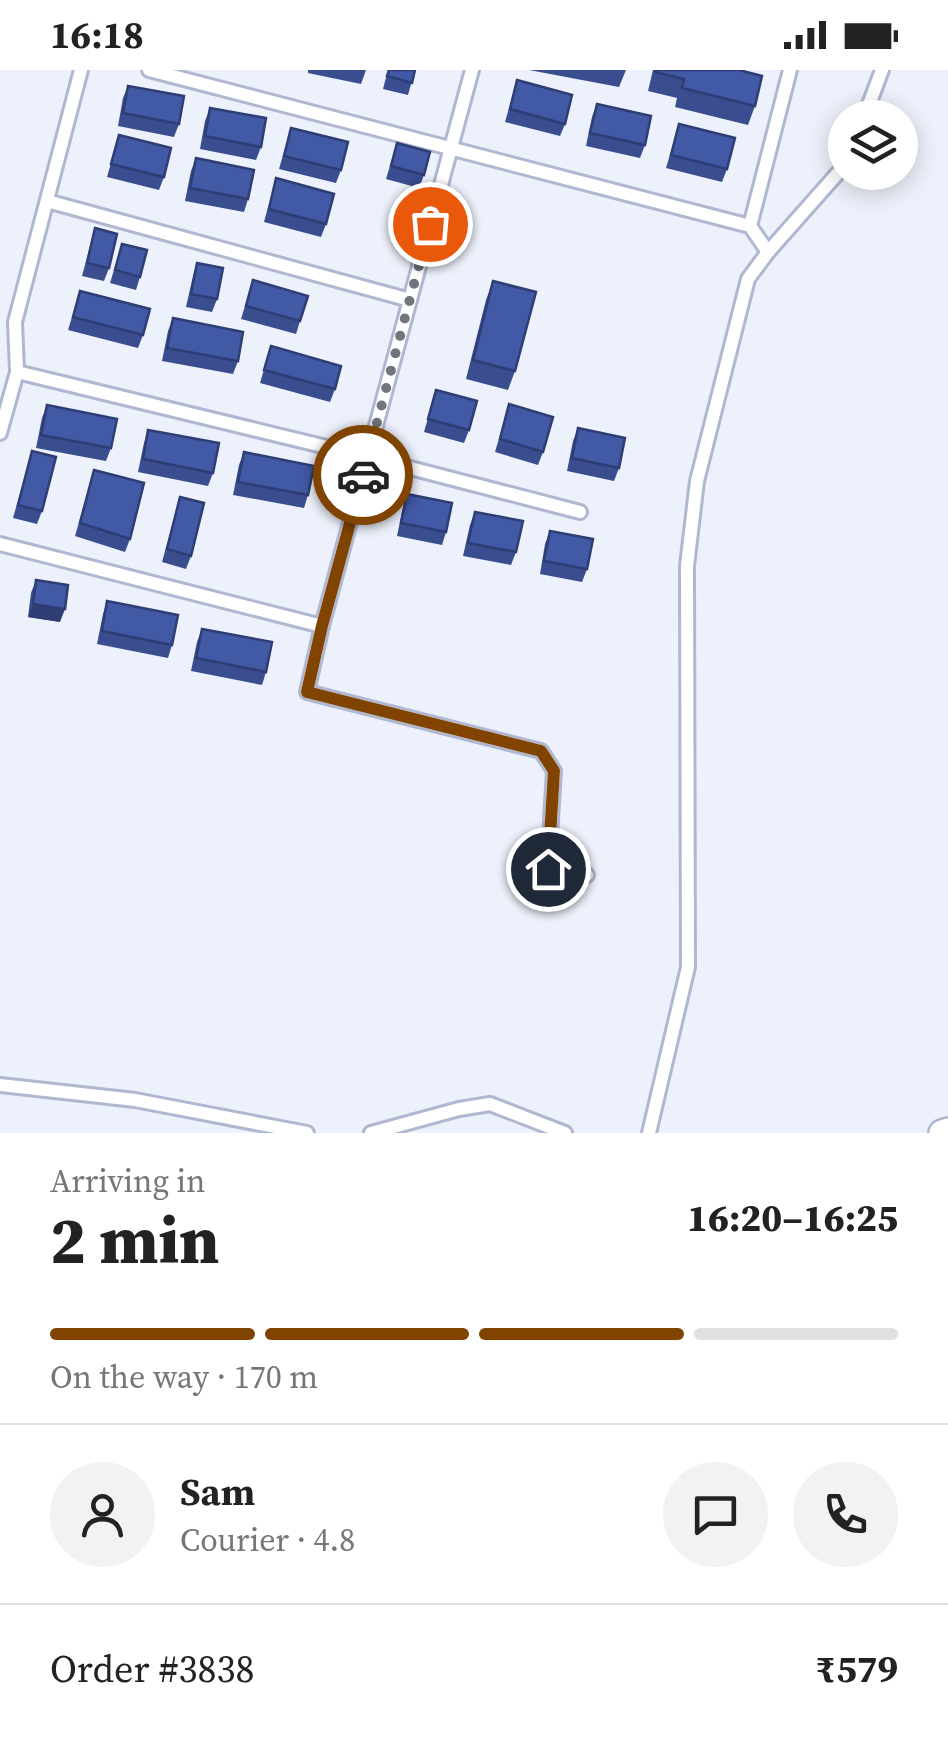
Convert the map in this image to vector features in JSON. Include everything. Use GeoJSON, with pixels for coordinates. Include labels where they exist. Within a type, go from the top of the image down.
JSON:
{"type":"FeatureCollection","features":[{"type":"Feature","properties":{"kind":"lane"},"geometry":{"type":"LineString","coordinates":[[0,434],[17,372],[15,322],[81,70]]}},
{"type":"Feature","properties":{"kind":"lane"},"geometry":{"type":"LineString","coordinates":[[150,70],[750,226],[768,252]]}},
{"type":"Feature","properties":{"kind":"lane"},"geometry":{"type":"LineString","coordinates":[[472,70],[307,692],[541,751],[554,771],[548,869],[587,876]]}},
{"type":"Feature","properties":{"kind":"lane"},"geometry":{"type":"LineString","coordinates":[[871,100],[882,70]]}},
{"type":"Feature","properties":{"kind":"lane"},"geometry":{"type":"LineString","coordinates":[[750,226],[787,71]]}},
{"type":"Feature","properties":{"kind":"lane"},"geometry":{"type":"LineString","coordinates":[[649,1133],[688,968],[687,566],[697,481],[748,279],[828,184]]}},
{"type":"Feature","properties":{"kind":"lane"},"geometry":{"type":"LineString","coordinates":[[46,201],[410,300]]}},
{"type":"Feature","properties":{"kind":"lane"},"geometry":{"type":"LineString","coordinates":[[17,372],[580,512]]}},
{"type":"Feature","properties":{"kind":"lane"},"geometry":{"type":"LineString","coordinates":[[0,544],[322,626]]}},
{"type":"Feature","properties":{"kind":"lane"},"geometry":{"type":"LineString","coordinates":[[0,1084],[135,1100],[306,1133]]}},
{"type":"Feature","properties":{"kind":"lane"},"geometry":{"type":"LineString","coordinates":[[371,1133],[490,1104],[564,1133]]}},
{"type":"Feature","properties":{"kind":"building"},"geometry":{"type":"Polygon","coordinates":[[[389,70],[415,70],[412,83],[387,76],[389,70]]]}},
{"type":"Feature","properties":{"kind":"building"},"geometry":{"type":"Polygon","coordinates":[[[656,70],[739,70],[762,76],[755,106],[682,88],[684,79],[656,70]]]}},
{"type":"Feature","properties":{"kind":"building"},"geometry":{"type":"Polygon","coordinates":[[[517,80],[572,95],[565,124],[510,109],[517,80]]]}},
{"type":"Feature","properties":{"kind":"building"},"geometry":{"type":"Polygon","coordinates":[[[128,86],[184,96],[179,124],[123,113],[128,86]]]}},
{"type":"Feature","properties":{"kind":"building"},"geometry":{"type":"Polygon","coordinates":[[[597,104],[651,116],[645,145],[590,133],[597,104]]]}},
{"type":"Feature","properties":{"kind":"building"},"geometry":{"type":"Polygon","coordinates":[[[210,108],[266,118],[261,147],[205,136],[210,108]]]}},
{"type":"Feature","properties":{"kind":"building"},"geometry":{"type":"Polygon","coordinates":[[[679,124],[735,138],[727,169],[671,155],[679,124]]]}},
{"type":"Feature","properties":{"kind":"building"},"geometry":{"type":"Polygon","coordinates":[[[291,128],[348,142],[341,170],[284,156],[291,128]]]}},
{"type":"Feature","properties":{"kind":"building"},"geometry":{"type":"Polygon","coordinates":[[[119,135],[171,148],[164,177],[111,164],[119,135]]]}},
{"type":"Feature","properties":{"kind":"building"},"geometry":{"type":"Polygon","coordinates":[[[397,143],[430,152],[424,175],[391,166],[397,143]]]}},
{"type":"Feature","properties":{"kind":"building"},"geometry":{"type":"Polygon","coordinates":[[[196,158],[254,170],[248,199],[190,188],[196,158]]]}},
{"type":"Feature","properties":{"kind":"building"},"geometry":{"type":"Polygon","coordinates":[[[276,178],[334,194],[326,224],[269,209],[276,178]]]}},
{"type":"Feature","properties":{"kind":"building"},"geometry":{"type":"Polygon","coordinates":[[[95,228],[117,234],[109,268],[87,263],[95,228]]]}},
{"type":"Feature","properties":{"kind":"building"},"geometry":{"type":"Polygon","coordinates":[[[122,244],[147,250],[140,277],[115,270],[122,244]]]}},
{"type":"Feature","properties":{"kind":"building"},"geometry":{"type":"Polygon","coordinates":[[[197,263],[223,268],[217,299],[191,294],[197,263]]]}},
{"type":"Feature","properties":{"kind":"building"},"geometry":{"type":"Polygon","coordinates":[[[253,280],[308,296],[300,321],[246,306],[253,280]]]}},
{"type":"Feature","properties":{"kind":"building"},"geometry":{"type":"Polygon","coordinates":[[[493,281],[536,292],[515,371],[473,360],[493,281]]]}},
{"type":"Feature","properties":{"kind":"building"},"geometry":{"type":"Polygon","coordinates":[[[80,291],[150,309],[143,335],[73,317],[80,291]]]}},
{"type":"Feature","properties":{"kind":"building"},"geometry":{"type":"Polygon","coordinates":[[[173,318],[243,332],[238,361],[167,348],[173,318]]]}},
{"type":"Feature","properties":{"kind":"building"},"geometry":{"type":"Polygon","coordinates":[[[271,346],[341,366],[335,389],[264,370],[271,346]]]}},
{"type":"Feature","properties":{"kind":"building"},"geometry":{"type":"Polygon","coordinates":[[[436,390],[477,401],[469,430],[428,419],[436,390]]]}},
{"type":"Feature","properties":{"kind":"building"},"geometry":{"type":"Polygon","coordinates":[[[509,404],[553,417],[543,452],[500,439],[509,404]]]}},
{"type":"Feature","properties":{"kind":"building"},"geometry":{"type":"Polygon","coordinates":[[[47,405],[117,419],[111,448],[41,435],[47,405]]]}},
{"type":"Feature","properties":{"kind":"building"},"geometry":{"type":"Polygon","coordinates":[[[578,428],[625,438],[619,468],[572,458],[578,428]]]}},
{"type":"Feature","properties":{"kind":"building"},"geometry":{"type":"Polygon","coordinates":[[[148,430],[219,443],[213,473],[143,459],[148,430]]]}},
{"type":"Feature","properties":{"kind":"building"},"geometry":{"type":"Polygon","coordinates":[[[32,451],[56,457],[42,511],[18,505],[32,451]]]}},
{"type":"Feature","properties":{"kind":"building"},"geometry":{"type":"Polygon","coordinates":[[[244,452],[314,466],[308,495],[238,482],[244,452]]]}},
{"type":"Feature","properties":{"kind":"building"},"geometry":{"type":"Polygon","coordinates":[[[94,470],[144,483],[130,539],[80,523],[94,470]]]}},
{"type":"Feature","properties":{"kind":"building"},"geometry":{"type":"Polygon","coordinates":[[[407,494],[452,503],[446,532],[401,523],[407,494]]]}},
{"type":"Feature","properties":{"kind":"building"},"geometry":{"type":"Polygon","coordinates":[[[180,497],[204,503],[191,556],[167,549],[180,497]]]}},
{"type":"Feature","properties":{"kind":"building"},"geometry":{"type":"Polygon","coordinates":[[[475,512],[523,521],[516,552],[468,543],[475,512]]]}},
{"type":"Feature","properties":{"kind":"building"},"geometry":{"type":"Polygon","coordinates":[[[550,531],[593,539],[587,569],[544,561],[550,531]]]}},
{"type":"Feature","properties":{"kind":"building"},"geometry":{"type":"Polygon","coordinates":[[[36,580],[68,585],[65,609],[33,604],[36,580]]]}},
{"type":"Feature","properties":{"kind":"building"},"geometry":{"type":"Polygon","coordinates":[[[107,601],[178,615],[172,645],[102,631],[107,601]]]}},
{"type":"Feature","properties":{"kind":"building"},"geometry":{"type":"Polygon","coordinates":[[[202,629],[272,642],[266,672],[196,658],[202,629]]]}},
{"type":"Feature","properties":{"kind":"way so far"},"geometry":{"type":"LineString","coordinates":[[363,475],[430,224]]}},
{"type":"Feature","properties":{"kind":"route"},"geometry":{"type":"LineString","coordinates":[[363,475],[307,692],[541,751],[554,771],[548,869]]}}]}
